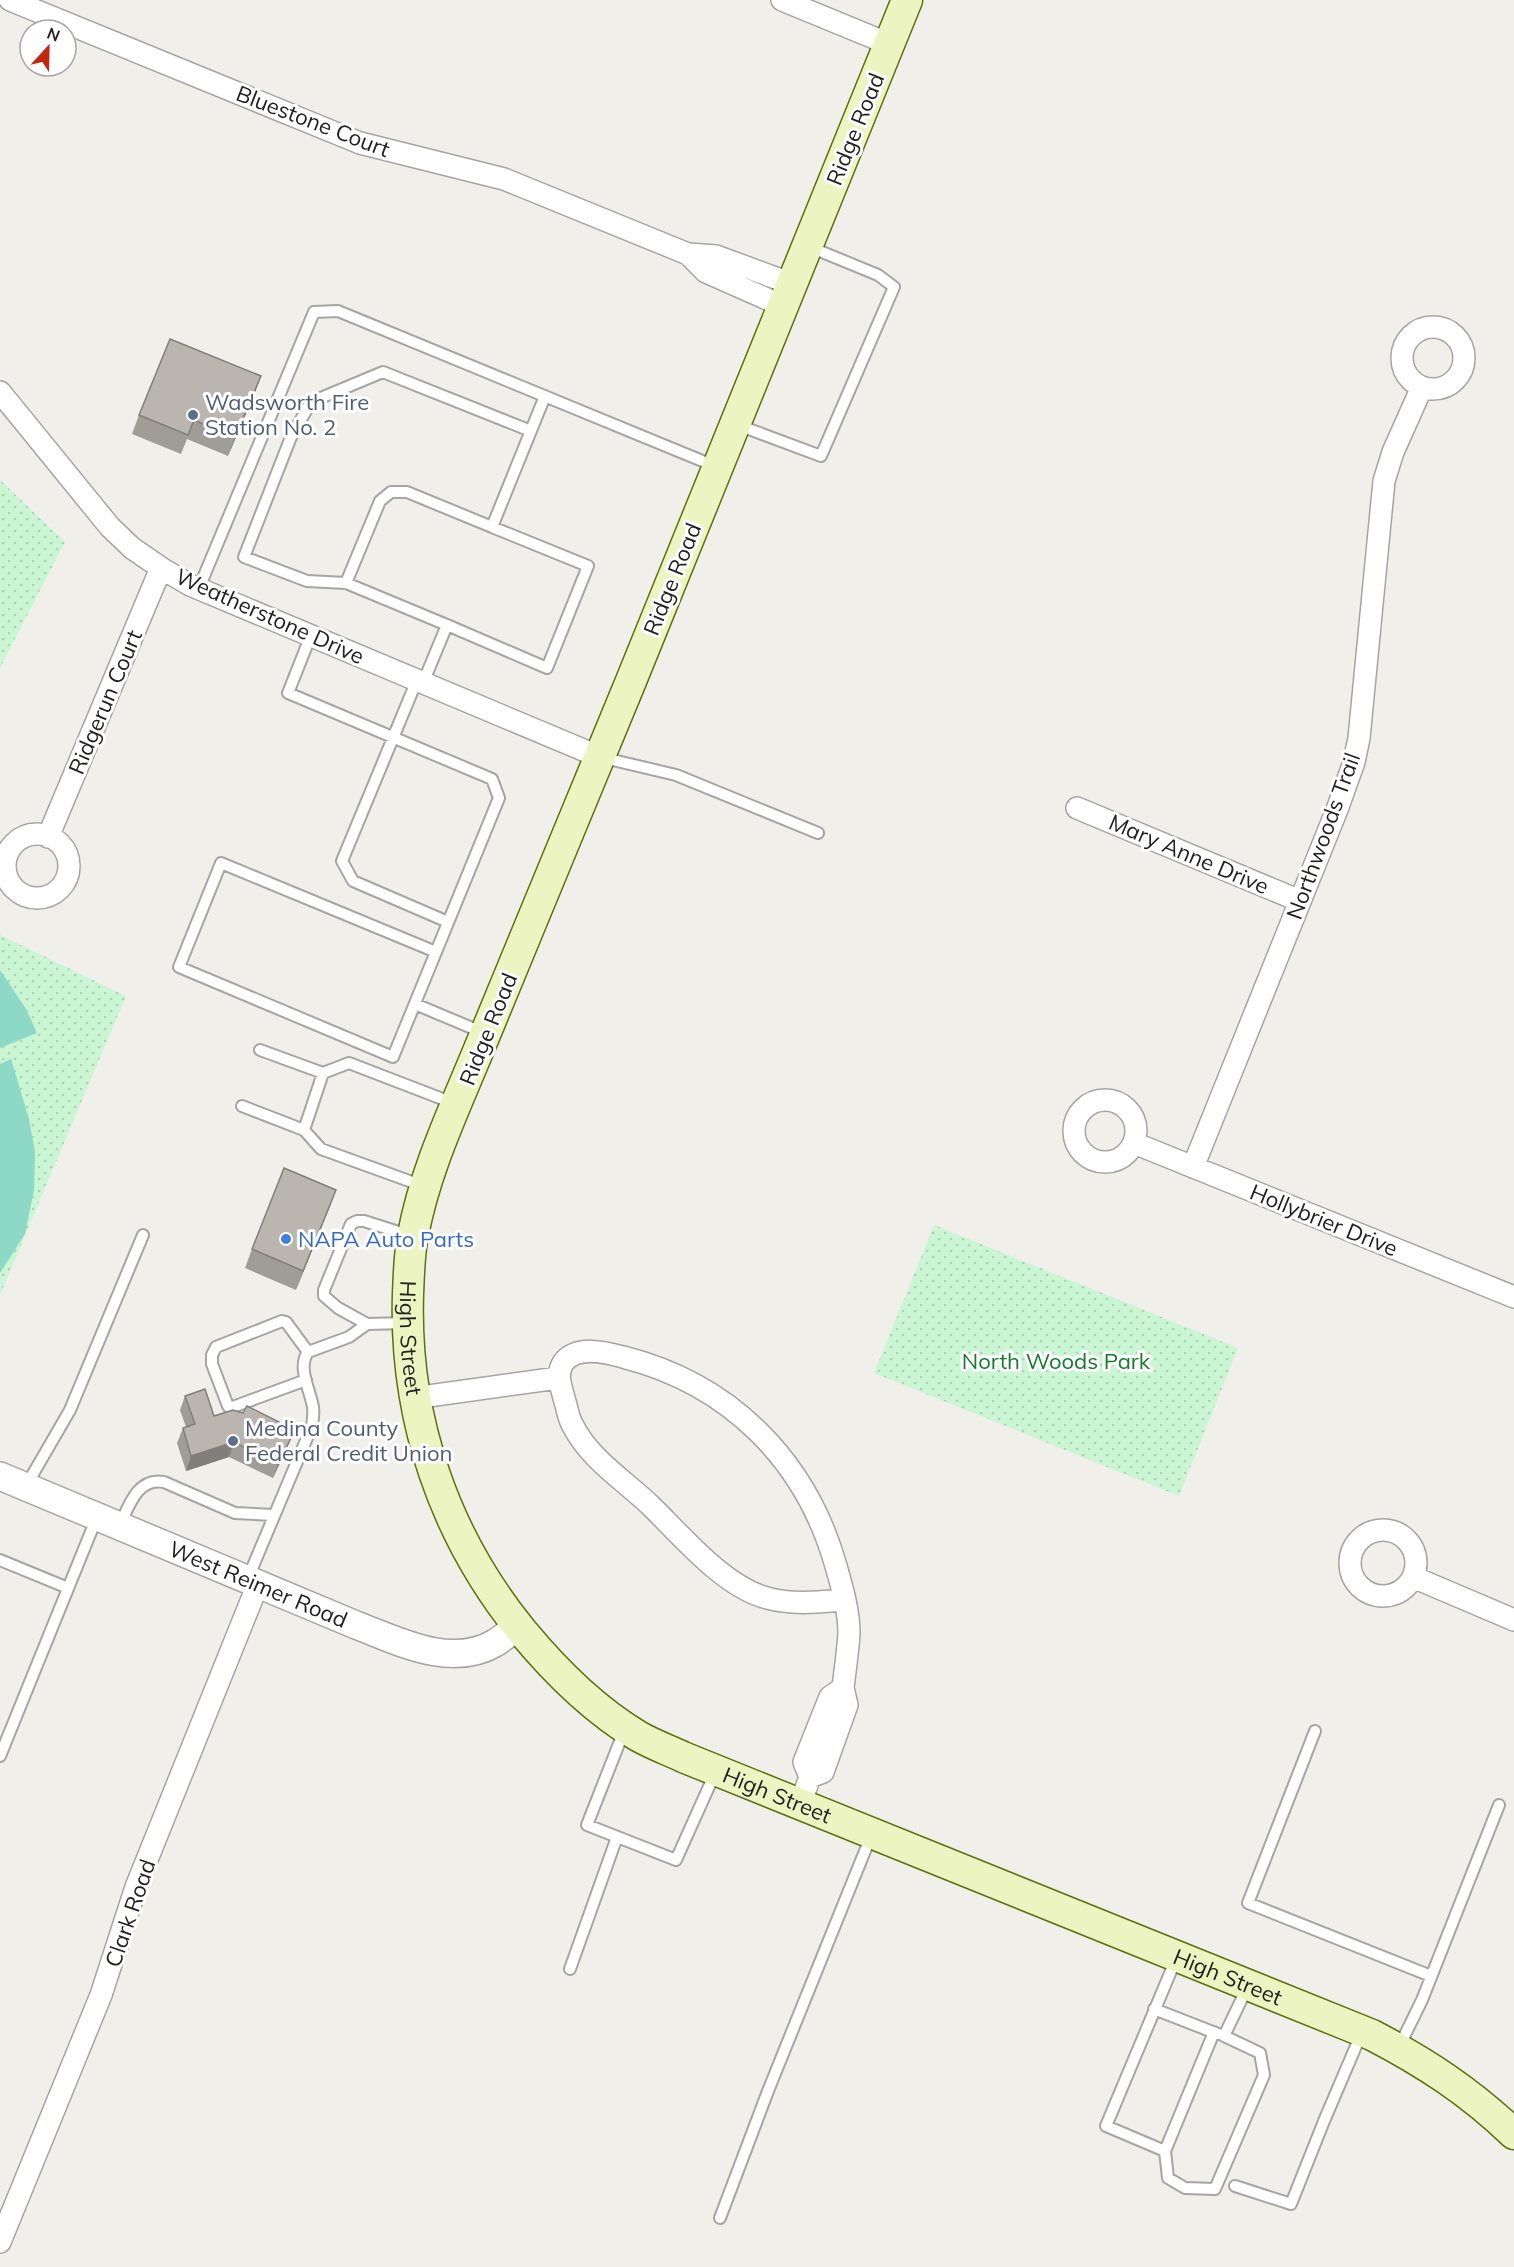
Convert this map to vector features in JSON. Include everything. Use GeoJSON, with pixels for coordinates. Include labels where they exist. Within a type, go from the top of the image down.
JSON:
{"type":"FeatureCollection","features":[{"type":"Feature","properties":{"kind":"main road","name":"Ridge Road"},"geometry":{"type":"LineString","coordinates":[[435,1157],[907,0]]}},
{"type":"Feature","properties":{"kind":"main road","name":"High Street"},"geometry":{"type":"LineString","coordinates":[[435,1157],[412,1236],[408,1323],[414,1398],[421,1433],[436,1482],[456,1529],[480,1574],[540,1654],[570,1684],[625,1728],[643,1739],[716,1770],[805,1791],[872,1833],[1248,1985],[1398,2049],[1455,2084],[1489,2110],[1514,2134]]}},
{"type":"Feature","properties":{"kind":"street","name":"Bluestone Court"},"geometry":{"type":"LineString","coordinates":[[10,0],[360,143],[504,179],[688,254],[706,272],[787,295]]}},
{"type":"Feature","properties":{"kind":"street"},"geometry":{"type":"LineString","coordinates":[[782,0],[889,44]]}},
{"type":"Feature","properties":{"kind":"street","name":"Northwoods Trail"},"geometry":{"type":"LineString","coordinates":[[1193,1167],[1354,762],[1364,703],[1384,481],[1392,452],[1422,387]]}},
{"type":"Feature","properties":{"kind":"street","name":"Weatherstone Drive"},"geometry":{"type":"LineString","coordinates":[[0,392],[110,527],[132,548],[161,568],[199,588],[600,757]]}},
{"type":"Feature","properties":{"kind":"street","name":"Ridgerun Court"},"geometry":{"type":"LineString","coordinates":[[48,837],[161,568]]}},
{"type":"Feature","properties":{"kind":"street","name":"Mary Anne Drive"},"geometry":{"type":"LineString","coordinates":[[1077,808],[1300,900]]}},
{"type":"Feature","properties":{"kind":"street","name":"Hollybrier Drive"},"geometry":{"type":"LineString","coordinates":[[1134,1143],[1514,1297]]}},
{"type":"Feature","properties":{"kind":"street"},"geometry":{"type":"LineString","coordinates":[[805,1791],[823,1772],[847,1705],[843,1688],[849,1632],[844,1600],[828,1537],[812,1502],[777,1451],[746,1420],[687,1379],[639,1361],[608,1353],[582,1351],[564,1362],[558,1378],[572,1424],[594,1457],[639,1494],[730,1581],[766,1598],[807,1602],[844,1600]]}},
{"type":"Feature","properties":{"kind":"street"},"geometry":{"type":"LineString","coordinates":[[414,1398],[558,1378]]}},
{"type":"Feature","properties":{"kind":"street","name":"West Reimer Road"},"geometry":{"type":"LineString","coordinates":[[0,1476],[356,1625],[414,1647],[444,1653],[471,1652],[494,1644],[518,1626]]}},
{"type":"Feature","properties":{"kind":"street"},"geometry":{"type":"LineString","coordinates":[[1413,1577],[1514,1620]]}},
{"type":"Feature","properties":{"kind":"street","name":"Clark Road"},"geometry":{"type":"LineString","coordinates":[[0,2242],[101,1995],[136,1887],[253,1581]]}},
{"type":"Feature","properties":{"kind":"lane"},"geometry":{"type":"LineString","coordinates":[[735,424],[820,456],[894,286],[878,275],[807,245]]}},
{"type":"Feature","properties":{"kind":"lane"},"geometry":{"type":"LineString","coordinates":[[199,588],[314,312],[338,311],[717,467]]}},
{"type":"Feature","properties":{"kind":"lane"},"geometry":{"type":"LineString","coordinates":[[346,583],[380,501],[391,492],[407,492],[588,566],[547,668],[346,583],[307,581],[243,557],[291,436],[311,402],[383,372],[531,430]]}},
{"type":"Feature","properties":{"kind":"lane"},"geometry":{"type":"LineString","coordinates":[[492,527],[545,396]]}},
{"type":"Feature","properties":{"kind":"lane"},"geometry":{"type":"LineString","coordinates":[[447,625],[393,738],[342,861],[353,881],[448,922]]}},
{"type":"Feature","properties":{"kind":"lane"},"geometry":{"type":"LineString","coordinates":[[311,635],[288,693],[492,779],[499,798],[415,1004],[393,1057],[179,967],[221,863],[436,952]]}},
{"type":"Feature","properties":{"kind":"lane"},"geometry":{"type":"LineString","coordinates":[[600,757],[675,775],[818,833]]}},
{"type":"Feature","properties":{"kind":"lane"},"geometry":{"type":"LineString","coordinates":[[415,1004],[486,1033]]}},
{"type":"Feature","properties":{"kind":"lane"},"geometry":{"type":"LineString","coordinates":[[260,1050],[323,1074],[349,1063],[457,1104]]}},
{"type":"Feature","properties":{"kind":"lane"},"geometry":{"type":"LineString","coordinates":[[304,1130],[323,1074]]}},
{"type":"Feature","properties":{"kind":"lane"},"geometry":{"type":"LineString","coordinates":[[242,1106],[304,1130],[321,1149],[426,1187]]}},
{"type":"Feature","properties":{"kind":"lane"},"geometry":{"type":"LineString","coordinates":[[408,1323],[367,1324],[338,1308],[324,1296],[324,1290],[351,1224],[364,1221],[412,1236]]}},
{"type":"Feature","properties":{"kind":"lane"},"geometry":{"type":"LineString","coordinates":[[26,1486],[70,1410],[142,1235]]}},
{"type":"Feature","properties":{"kind":"lane"},"geometry":{"type":"LineString","coordinates":[[306,1380],[230,1408],[212,1365],[212,1358],[216,1347],[282,1321],[286,1322],[308,1352]]}},
{"type":"Feature","properties":{"kind":"lane"},"geometry":{"type":"LineString","coordinates":[[253,1581],[273,1515],[312,1426],[314,1410],[304,1362],[308,1352],[349,1337],[367,1324]]}},
{"type":"Feature","properties":{"kind":"lane"},"geometry":{"type":"LineString","coordinates":[[0,1755],[68,1588],[108,1521],[141,1487],[157,1481],[164,1482],[235,1513],[273,1515]]}},
{"type":"Feature","properties":{"kind":"lane"},"geometry":{"type":"LineString","coordinates":[[0,1560],[68,1588]]}},
{"type":"Feature","properties":{"kind":"lane"},"geometry":{"type":"LineString","coordinates":[[625,1728],[587,1825],[676,1860],[716,1770]]}},
{"type":"Feature","properties":{"kind":"lane"},"geometry":{"type":"LineString","coordinates":[[1315,1731],[1248,1903],[1431,1976]]}},
{"type":"Feature","properties":{"kind":"lane"},"geometry":{"type":"LineString","coordinates":[[1398,2049],[1431,1976],[1499,1805]]}},
{"type":"Feature","properties":{"kind":"lane"},"geometry":{"type":"LineString","coordinates":[[720,2218],[768,2091],[872,1833]]}},
{"type":"Feature","properties":{"kind":"lane"},"geometry":{"type":"LineString","coordinates":[[570,1970],[617,1837]]}},
{"type":"Feature","properties":{"kind":"lane"},"geometry":{"type":"LineString","coordinates":[[1165,2151],[1106,2126],[1176,1956]]}},
{"type":"Feature","properties":{"kind":"lane"},"geometry":{"type":"LineString","coordinates":[[1154,2009],[1219,2034],[1260,2053],[1264,2075],[1215,2189],[1185,2188],[1168,2178],[1165,2151],[1219,2034],[1248,1985]]}},
{"type":"Feature","properties":{"kind":"lane"},"geometry":{"type":"LineString","coordinates":[[1235,2186],[1292,2204],[1362,2032]]}},
{"type":"Feature","properties":{"kind":"green space"},"geometry":{"type":"Polygon","coordinates":[[[0,480],[65,542],[0,668],[0,480]]]}},
{"type":"Feature","properties":{"kind":"green space"},"geometry":{"type":"Polygon","coordinates":[[[0,935],[126,996],[0,1295],[0,935]]]}},
{"type":"Feature","properties":{"kind":"green space"},"geometry":{"type":"Polygon","coordinates":[[[0,970],[26,1009],[37,1033],[0,1048],[0,970]]]}},
{"type":"Feature","properties":{"kind":"green space"},"geometry":{"type":"Polygon","coordinates":[[[11,1059],[29,1119],[35,1152],[34,1190],[25,1234],[0,1273],[0,1064],[11,1059]]]}},
{"type":"Feature","properties":{"kind":"green space","name":"North Woods Park"},"geometry":{"type":"Polygon","coordinates":[[[934,1225],[1238,1348],[1179,1496],[874,1373],[934,1225]]]}},
{"type":"Feature","properties":{"kind":"building","name":"Wadsworth Fire Station No. 2"},"geometry":{"type":"Polygon","coordinates":[[[170,339],[261,376],[235,437],[194,420],[188,435],[139,415],[170,339]]]}},
{"type":"Feature","properties":{"kind":"building","name":"NAPA Auto Parts"},"geometry":{"type":"Polygon","coordinates":[[[284,1168],[336,1190],[303,1271],[252,1249],[284,1168]]]}},
{"type":"Feature","properties":{"kind":"building"},"geometry":{"type":"Polygon","coordinates":[[[205,1389],[214,1416],[233,1410],[243,1413],[247,1406],[291,1428],[291,1438],[278,1464],[234,1442],[191,1456],[183,1428],[195,1424],[185,1396],[205,1389]]]}},
{"type":"Feature","properties":{"kind":"place","name":"Wadsworth Fire Station No. 2"},"geometry":{"type":"Point","coordinates":[193,415]}},
{"type":"Feature","properties":{"kind":"place","name":"NAPA Auto Parts"},"geometry":{"type":"Point","coordinates":[286,1239]}},
{"type":"Feature","properties":{"kind":"place","name":"Medina County Federal Credit Union"},"geometry":{"type":"Point","coordinates":[233,1441]}}]}
